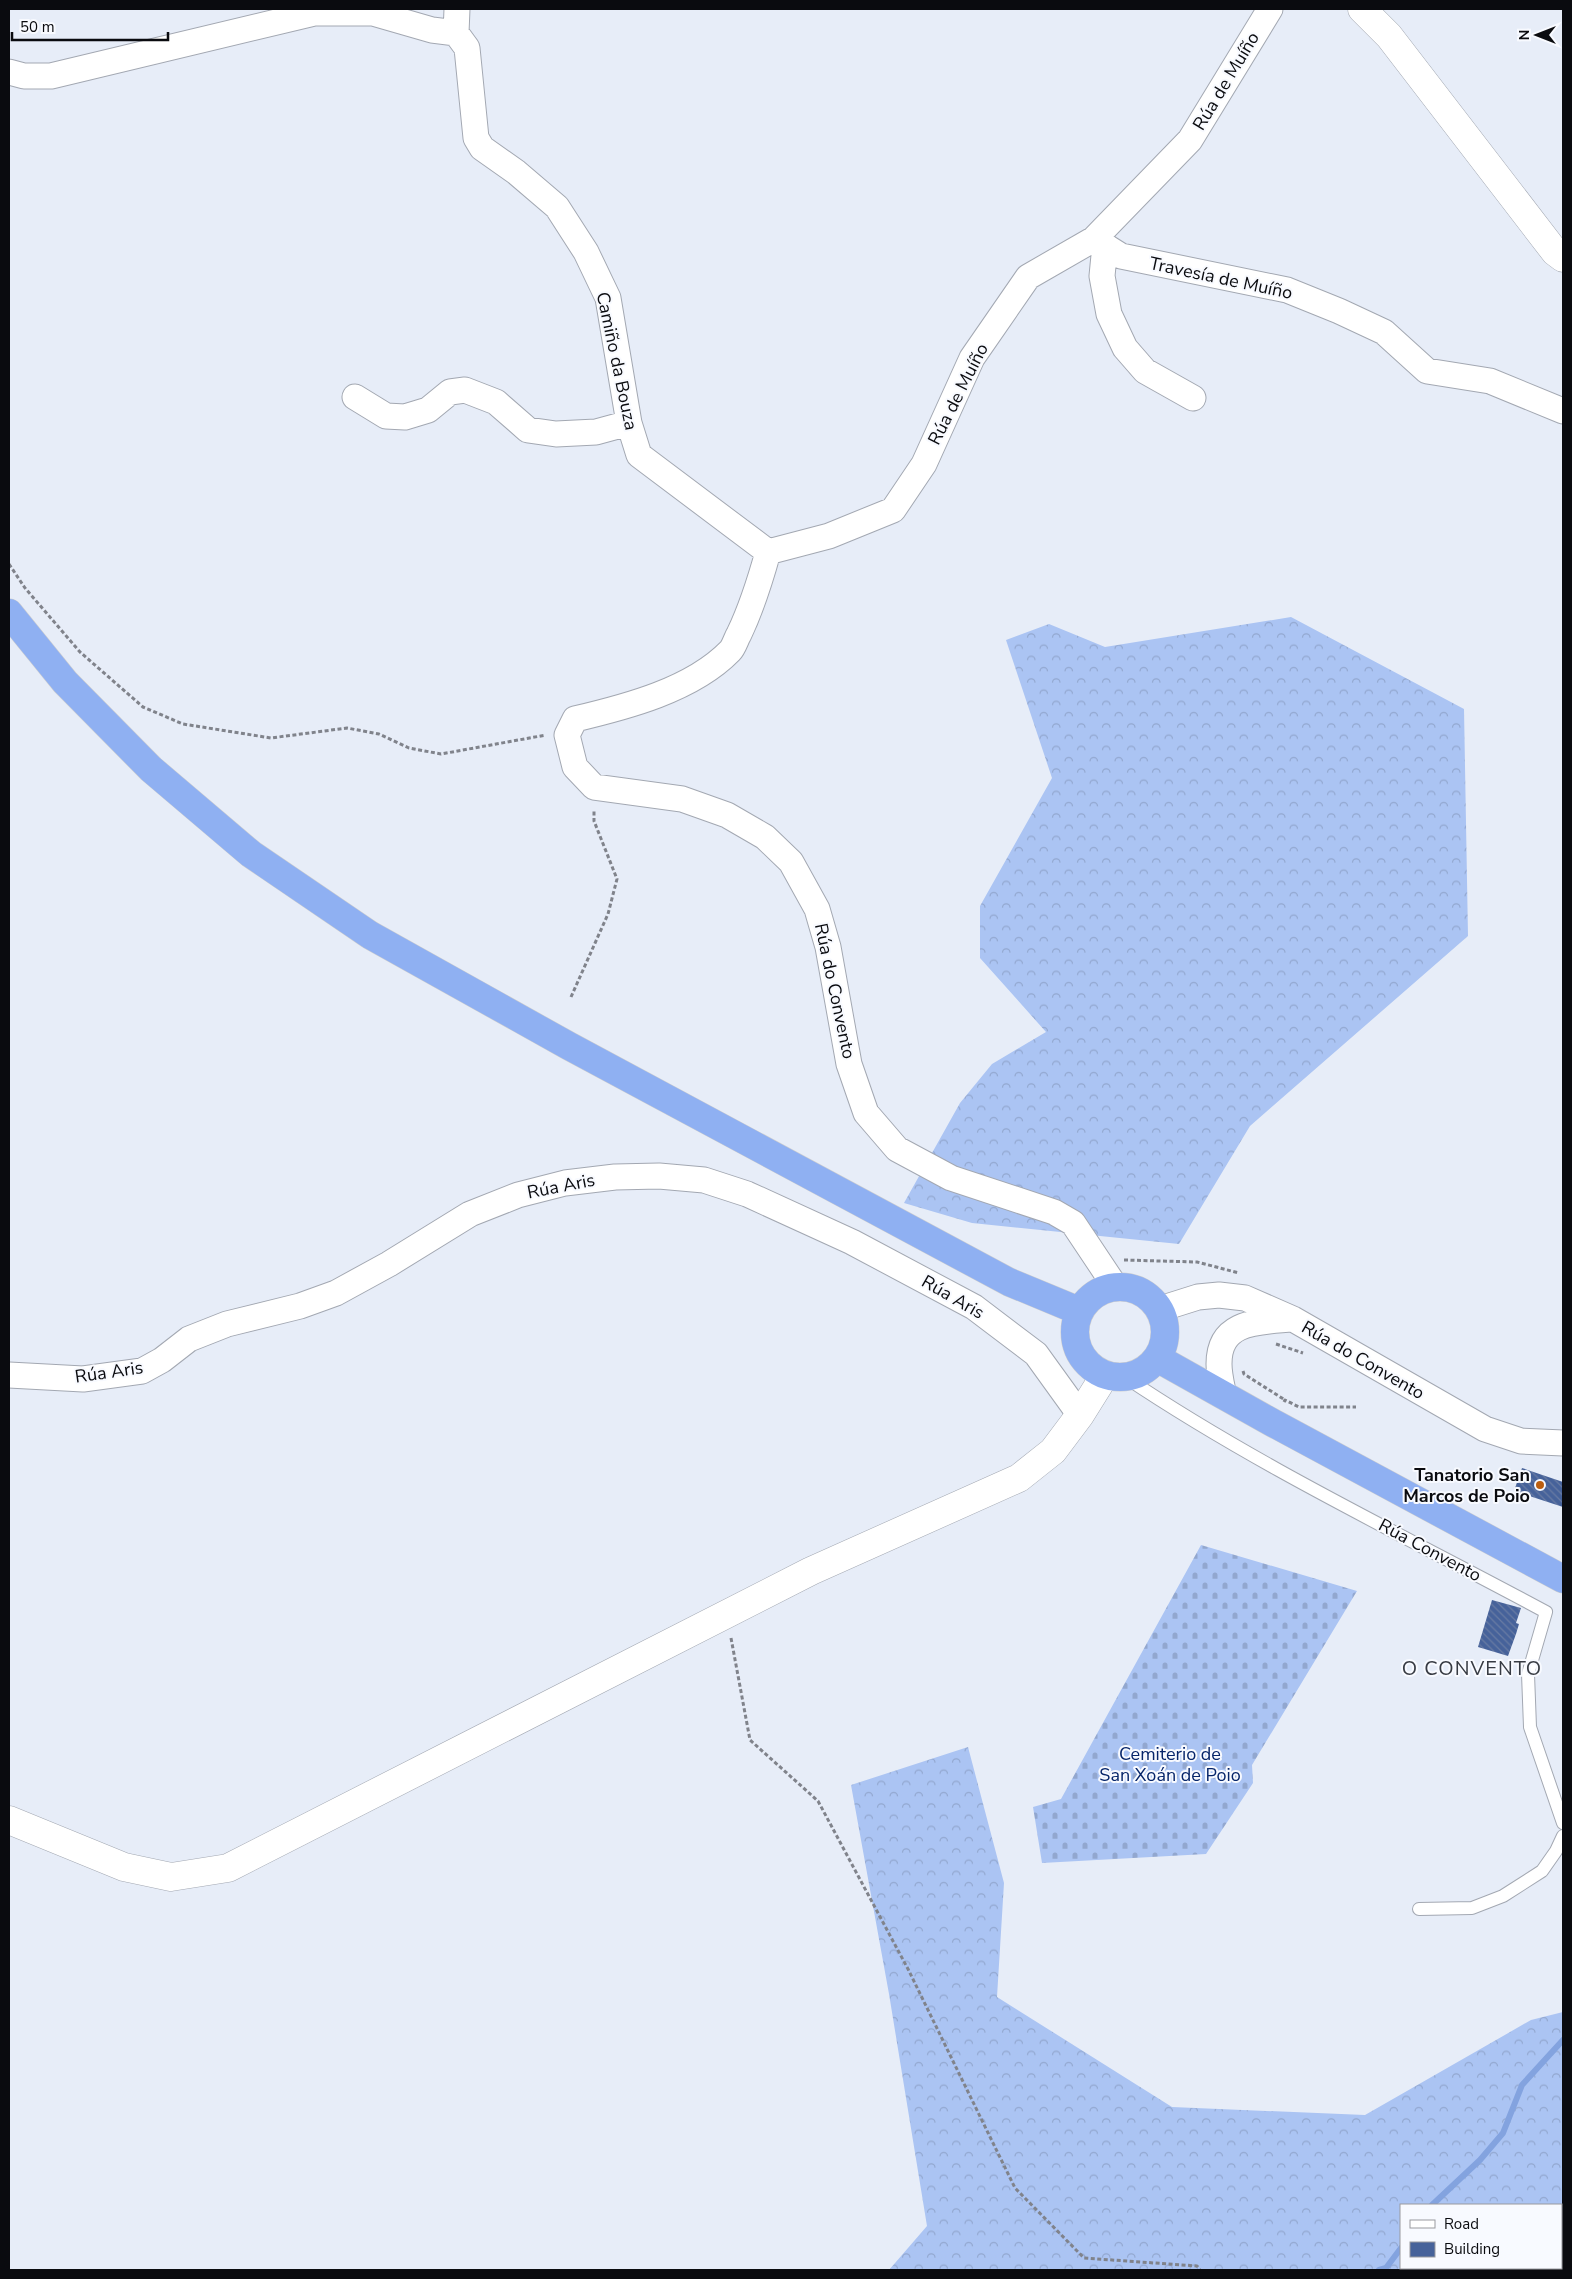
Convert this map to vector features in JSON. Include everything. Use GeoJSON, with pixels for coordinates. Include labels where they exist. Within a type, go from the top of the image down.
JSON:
{"type":"FeatureCollection","features":[{"type":"Feature","properties":{"kind":"highway"},"geometry":{"type":"LineString","coordinates":[[9,613],[64,682],[151,769],[251,854],[370,935],[569,1046],[1000,1277],[1079,1311]]}},
{"type":"Feature","properties":{"kind":"highway"},"geometry":{"type":"LineString","coordinates":[[1115,1286],[1128,1286],[1152,1298],[1160,1309],[1165,1321],[1166,1334],[1158,1358],[1149,1368],[1138,1374],[1115,1376],[1091,1367],[1081,1356],[1076,1341],[1075,1326],[1079,1311],[1088,1299],[1101,1290],[1115,1286]]}},
{"type":"Feature","properties":{"kind":"highway"},"geometry":{"type":"LineString","coordinates":[[1158,1358],[1273,1423],[1563,1579]]}},
{"type":"Feature","properties":{"kind":"street"},"geometry":{"type":"LineString","coordinates":[[9,72],[24,76],[51,76],[314,13],[374,13],[432,30],[456,33],[457,9]]}},
{"type":"Feature","properties":{"kind":"street","name":"Rúa de Muíño"},"geometry":{"type":"LineString","coordinates":[[768,552],[829,536],[893,510],[924,464],[972,358],[1028,277],[1100,242],[1190,140],[1270,9]]}},
{"type":"Feature","properties":{"kind":"street"},"geometry":{"type":"LineString","coordinates":[[1362,9],[1389,36],[1555,252],[1563,258]]}},
{"type":"Feature","properties":{"kind":"street","name":"Camiño da Bouza"},"geometry":{"type":"LineString","coordinates":[[456,33],[467,48],[476,138],[482,148],[516,172],[557,207],[586,252],[608,298],[629,423],[639,455],[768,552]]}},
{"type":"Feature","properties":{"kind":"street"},"geometry":{"type":"LineString","coordinates":[[1100,242],[1102,276],[1109,314],[1125,348],[1145,371],[1193,398]]}},
{"type":"Feature","properties":{"kind":"street","name":"Travesía de Muíño"},"geometry":{"type":"LineString","coordinates":[[1100,242],[1122,256],[1287,290],[1339,310],[1384,332],[1427,371],[1490,380],[1563,411]]}},
{"type":"Feature","properties":{"kind":"street"},"geometry":{"type":"LineString","coordinates":[[356,397],[386,416],[405,417],[428,410],[450,392],[465,390],[496,402],[528,430],[556,434],[596,432],[629,423]]}},
{"type":"Feature","properties":{"kind":"street"},"geometry":{"type":"LineString","coordinates":[[594,787],[575,767],[567,735],[575,719],[609,711],[660,694],[694,678],[731,650],[753,605],[768,552]]}},
{"type":"Feature","properties":{"kind":"street","name":"Rúa do Convento"},"geometry":{"type":"LineString","coordinates":[[594,787],[682,799],[727,815],[766,837],[791,862],[817,909],[828,947],[849,1064],[866,1113],[897,1149],[951,1178],[1054,1212],[1073,1223],[1115,1286]]}},
{"type":"Feature","properties":{"kind":"street","name":"Rúa Aris"},"geometry":{"type":"LineString","coordinates":[[9,1375],[83,1379],[142,1371],[162,1360],[189,1339],[227,1324],[300,1306],[336,1293],[389,1264],[470,1214],[518,1194],[565,1183],[615,1177],[659,1176],[704,1180],[748,1194],[852,1242],[974,1307],[1036,1354],[1080,1415]]}},
{"type":"Feature","properties":{"kind":"street","name":"Rúa do Convento"},"geometry":{"type":"LineString","coordinates":[[1160,1309],[1198,1297],[1219,1295],[1245,1298],[1293,1319],[1485,1429],[1521,1441],[1563,1443]]}},
{"type":"Feature","properties":{"kind":"street"},"geometry":{"type":"LineString","coordinates":[[1224,1396],[1219,1364],[1222,1347],[1229,1334],[1242,1325],[1293,1319]]}},
{"type":"Feature","properties":{"kind":"street"},"geometry":{"type":"LineString","coordinates":[[9,1820],[124,1867],[171,1877],[228,1868],[811,1571],[1019,1478],[1053,1451],[1080,1415],[1115,1376]]}},
{"type":"Feature","properties":{"kind":"lane","name":"Rúa Convento"},"geometry":{"type":"LineString","coordinates":[[1115,1376],[1258,1458],[1546,1612],[1528,1674],[1530,1727],[1563,1823]]}},
{"type":"Feature","properties":{"kind":"lane"},"geometry":{"type":"LineString","coordinates":[[1419,1909],[1472,1908],[1504,1896],[1542,1871],[1556,1851],[1563,1836]]}},
{"type":"Feature","properties":{"kind":"path"},"geometry":{"type":"LineString","coordinates":[[9,564],[25,588],[80,652],[143,707],[183,724],[271,738],[347,728],[379,734],[409,748],[441,754],[538,735],[567,735]]}},
{"type":"Feature","properties":{"kind":"path"},"geometry":{"type":"LineString","coordinates":[[571,997],[608,914],[617,879],[594,822],[594,787]]}},
{"type":"Feature","properties":{"kind":"path"},"geometry":{"type":"LineString","coordinates":[[1275,1344],[1308,1354]]}},
{"type":"Feature","properties":{"kind":"path"},"geometry":{"type":"LineString","coordinates":[[1241,1366],[1244,1374],[1299,1408],[1356,1407]]}},
{"type":"Feature","properties":{"kind":"path"},"geometry":{"type":"LineString","coordinates":[[1273,1423],[1286,1400]]}},
{"type":"Feature","properties":{"kind":"path"},"geometry":{"type":"LineString","coordinates":[[726,1614],[750,1740],[818,1801],[908,1969],[1015,2188],[1084,2258],[1196,2266],[1200,2270]]}},
{"type":"Feature","properties":{"kind":"green space"},"geometry":{"type":"Polygon","coordinates":[[[1291,617],[1464,709],[1468,936],[1250,1126],[1179,1244],[972,1223],[904,1203],[960,1103],[992,1064],[1046,1032],[980,958],[980,906],[1052,778],[1006,640],[1049,624],[1105,647],[1291,617]]]}},
{"type":"Feature","properties":{"kind":"green space","name":"Cemiterio de San Xoán de Poio"},"geometry":{"type":"Polygon","coordinates":[[[1201,1545],[1357,1591],[1252,1765],[1253,1783],[1206,1854],[1042,1863],[1033,1807],[1061,1799],[1201,1545]]]}},
{"type":"Feature","properties":{"kind":"green space"},"geometry":{"type":"Polygon","coordinates":[[[968,1747],[1004,1883],[997,1997],[1172,2107],[1365,2115],[1531,2020],[1563,2012],[1563,2270],[889,2270],[927,2226],[889,1994],[851,1785],[968,1747]]]}},
{"type":"Feature","properties":{"kind":"building","name":"Tanatorio San Marcos de Poio"},"geometry":{"type":"Polygon","coordinates":[[[1522,1468],[1563,1482],[1563,1507],[1514,1491],[1522,1468]]]}},
{"type":"Feature","properties":{"kind":"building"},"geometry":{"type":"Polygon","coordinates":[[[1492,1600],[1521,1608],[1516,1623],[1519,1624],[1508,1656],[1478,1647],[1492,1600]]]}},
{"type":"Feature","properties":{"kind":"waterway"},"geometry":{"type":"LineString","coordinates":[[1433,2204],[1480,2160],[1503,2133],[1522,2085],[1563,2040]]}},
{"type":"Feature","properties":{"kind":"waterway"},"geometry":{"type":"LineString","coordinates":[[1379,2270],[1386,2268],[1400,2249]]}},
{"type":"Feature","properties":{"kind":"place","name":"Tanatorio San Marcos de Poio"},"geometry":{"type":"Point","coordinates":[1540,1485]}},
{"type":"Feature","properties":{"kind":"district","name":"O CONVENTO"},"geometry":{"type":"Point","coordinates":[1472,1668]}}]}
